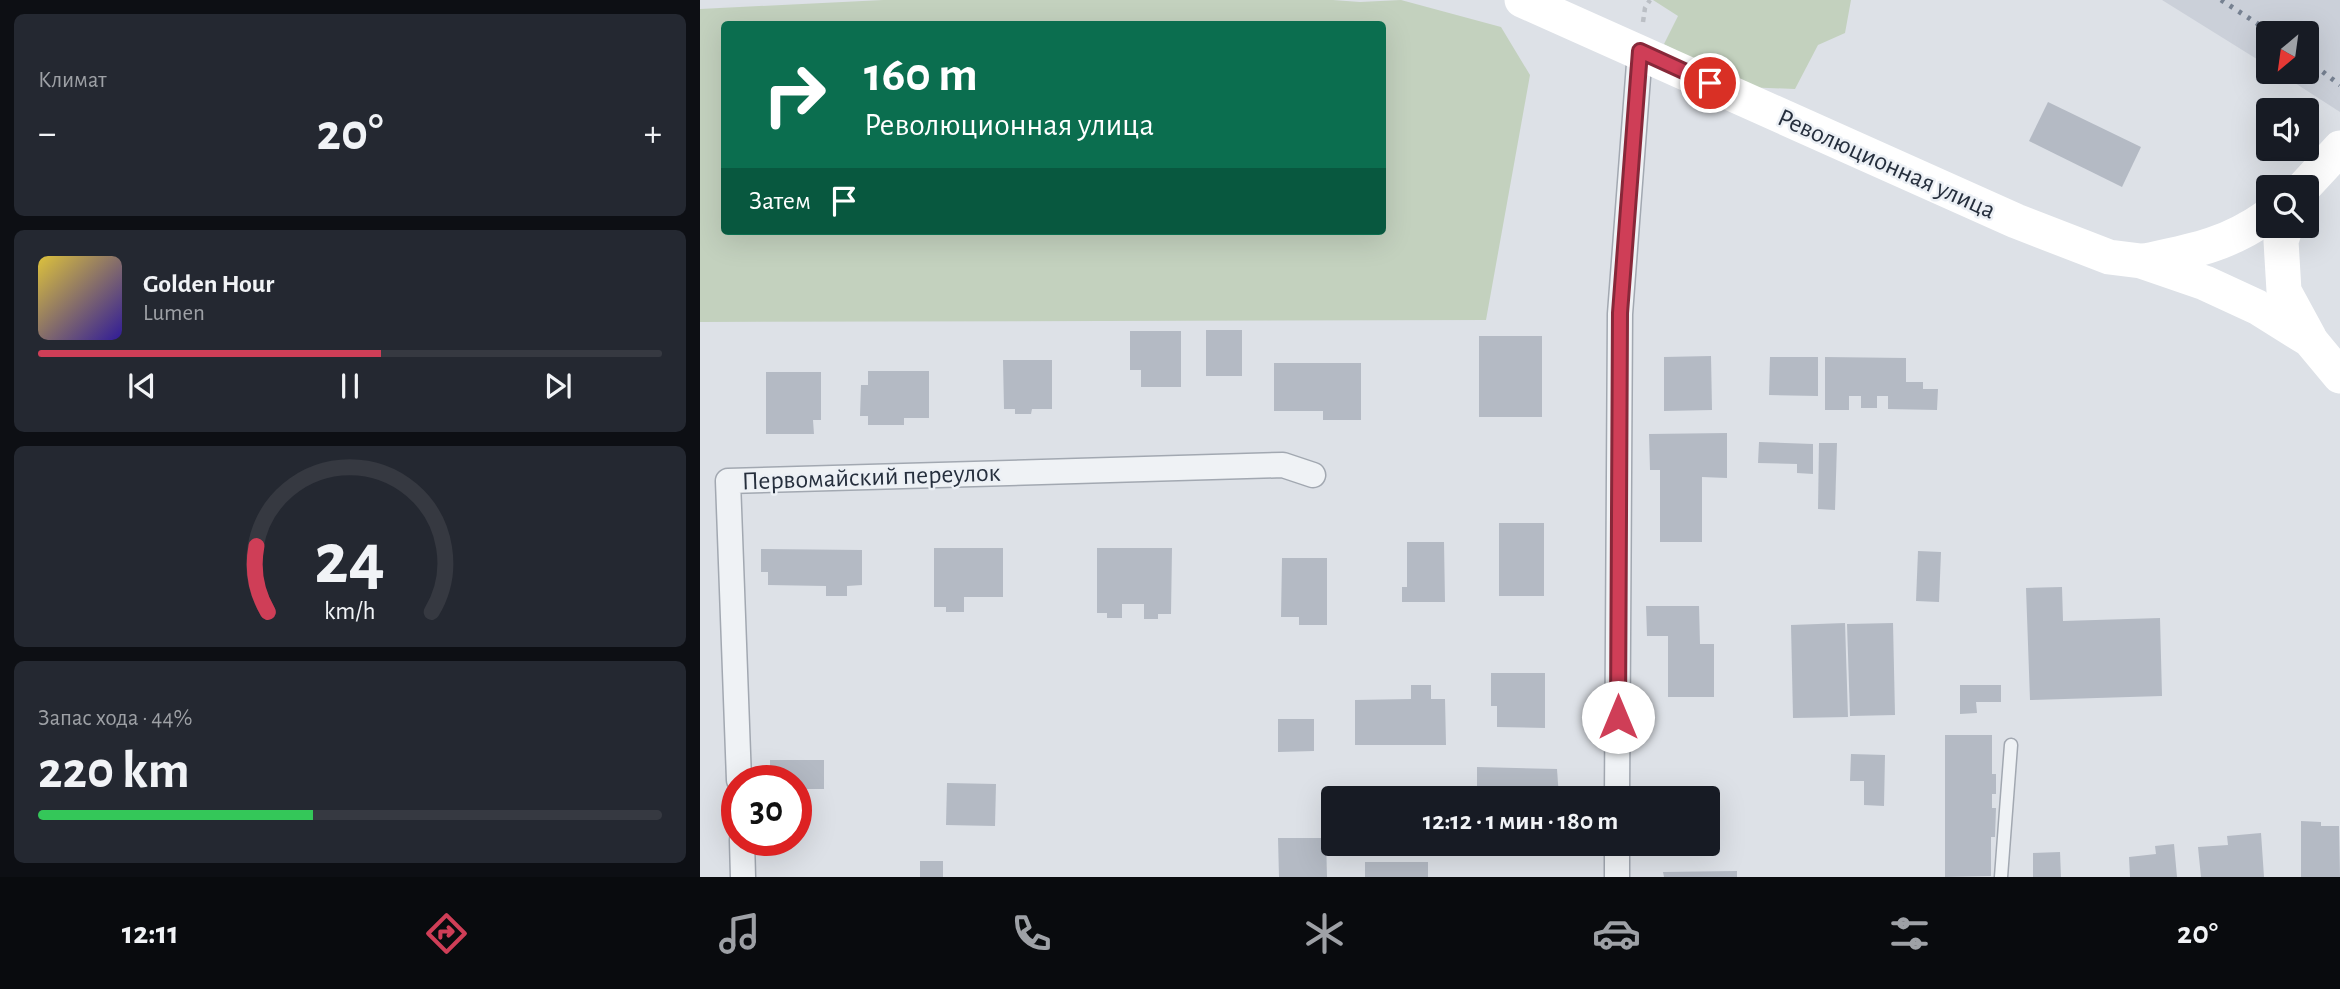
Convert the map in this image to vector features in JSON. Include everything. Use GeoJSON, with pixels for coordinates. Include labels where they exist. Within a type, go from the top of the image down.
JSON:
{"type":"FeatureCollection","features":[{"type":"Feature","properties":{"kind":"main road","name":"Революционная улица"},"geometry":{"type":"LineString","coordinates":[[1522,0],[2016,221],[2109,257],[2141,261]]}},
{"type":"Feature","properties":{"kind":"main road"},"geometry":{"type":"LineString","coordinates":[[2315,175],[2340,148]]}},
{"type":"Feature","properties":{"kind":"main road"},"geometry":{"type":"LineString","coordinates":[[2141,261],[2204,249],[2256,225]]}},
{"type":"Feature","properties":{"kind":"main road"},"geometry":{"type":"LineString","coordinates":[[2282,238],[2284,292],[2310,340],[2340,376]]}},
{"type":"Feature","properties":{"kind":"main road"},"geometry":{"type":"LineString","coordinates":[[2141,261],[2205,283],[2257,307],[2310,340]]}},
{"type":"Feature","properties":{"kind":"street"},"geometry":{"type":"LineString","coordinates":[[1617,786],[1620,313],[1640,51]]}},
{"type":"Feature","properties":{"kind":"street","name":"Первомайский переулок"},"geometry":{"type":"LineString","coordinates":[[738,765],[728,481],[1283,465],[1313,475]]}},
{"type":"Feature","properties":{"kind":"street"},"geometry":{"type":"LineString","coordinates":[[742,856],[743,877]]}},
{"type":"Feature","properties":{"kind":"street"},"geometry":{"type":"LineString","coordinates":[[1617,856],[1617,877]]}},
{"type":"Feature","properties":{"kind":"lane"},"geometry":{"type":"LineString","coordinates":[[2001,877],[2011,745]]}},
{"type":"Feature","properties":{"kind":"shaded area"},"geometry":{"type":"Polygon","coordinates":[[[2162,0],[2340,0],[2340,112],[2297,84],[2319,84],[2319,21],[2256,21],[2256,59],[2162,0]]]}},
{"type":"Feature","properties":{"kind":"green space"},"geometry":{"type":"Polygon","coordinates":[[[883,0],[1401,0],[1501,27],[1530,75],[1486,320],[700,322],[700,9],[883,0]]]}},
{"type":"Feature","properties":{"kind":"green space"},"geometry":{"type":"Polygon","coordinates":[[[1653,0],[1851,0],[1845,33],[1818,45],[1795,89],[1745,87],[1664,44],[1678,16],[1653,0]]]}},
{"type":"Feature","properties":{"kind":"building"},"geometry":{"type":"Polygon","coordinates":[[[2048,102],[2141,147],[2122,187],[2029,141],[2048,102]]]}},
{"type":"Feature","properties":{"kind":"building"},"geometry":{"type":"Polygon","coordinates":[[[1206,330],[1242,330],[1242,376],[1206,376],[1206,330]]]}},
{"type":"Feature","properties":{"kind":"building"},"geometry":{"type":"Polygon","coordinates":[[[1130,331],[1181,331],[1181,387],[1141,387],[1141,370],[1130,370],[1130,331]]]}},
{"type":"Feature","properties":{"kind":"building"},"geometry":{"type":"Polygon","coordinates":[[[1479,336],[1542,336],[1542,417],[1479,417],[1479,336]]]}},
{"type":"Feature","properties":{"kind":"building"},"geometry":{"type":"Polygon","coordinates":[[[1711,356],[1712,410],[1664,411],[1664,357],[1711,356]]]}},
{"type":"Feature","properties":{"kind":"building"},"geometry":{"type":"Polygon","coordinates":[[[1770,357],[1818,357],[1818,396],[1769,395],[1770,357]]]}},
{"type":"Feature","properties":{"kind":"building"},"geometry":{"type":"Polygon","coordinates":[[[1825,357],[1906,358],[1906,382],[1923,382],[1923,389],[1938,389],[1937,410],[1888,409],[1888,396],[1877,396],[1877,408],[1861,408],[1861,396],[1849,396],[1849,410],[1825,410],[1825,357]]]}},
{"type":"Feature","properties":{"kind":"building"},"geometry":{"type":"Polygon","coordinates":[[[1003,360],[1052,360],[1052,409],[1032,409],[1031,414],[1015,414],[1015,409],[1004,409],[1003,360]]]}},
{"type":"Feature","properties":{"kind":"building"},"geometry":{"type":"Polygon","coordinates":[[[1274,363],[1361,363],[1361,420],[1323,420],[1323,411],[1274,411],[1274,363]]]}},
{"type":"Feature","properties":{"kind":"building"},"geometry":{"type":"Polygon","coordinates":[[[868,371],[929,371],[929,418],[904,418],[904,425],[868,425],[868,416],[860,416],[861,385],[868,385],[868,371]]]}},
{"type":"Feature","properties":{"kind":"building"},"geometry":{"type":"Polygon","coordinates":[[[766,372],[821,372],[821,420],[813,420],[814,434],[766,434],[766,372]]]}},
{"type":"Feature","properties":{"kind":"building"},"geometry":{"type":"Polygon","coordinates":[[[1727,433],[1727,478],[1702,477],[1702,542],[1660,542],[1660,470],[1650,470],[1649,434],[1727,433]]]}},
{"type":"Feature","properties":{"kind":"building"},"geometry":{"type":"Polygon","coordinates":[[[1759,442],[1813,444],[1813,474],[1797,473],[1797,464],[1758,463],[1759,442]]]}},
{"type":"Feature","properties":{"kind":"building"},"geometry":{"type":"Polygon","coordinates":[[[1819,443],[1837,443],[1835,510],[1818,509],[1819,443]]]}},
{"type":"Feature","properties":{"kind":"building"},"geometry":{"type":"Polygon","coordinates":[[[1499,523],[1544,523],[1544,596],[1499,596],[1499,523]]]}},
{"type":"Feature","properties":{"kind":"building"},"geometry":{"type":"Polygon","coordinates":[[[1407,542],[1444,542],[1445,602],[1402,602],[1402,587],[1407,587],[1407,542]]]}},
{"type":"Feature","properties":{"kind":"building"},"geometry":{"type":"Polygon","coordinates":[[[934,548],[1003,548],[1003,597],[964,597],[964,612],[946,612],[946,607],[934,607],[934,548]]]}},
{"type":"Feature","properties":{"kind":"building"},"geometry":{"type":"Polygon","coordinates":[[[1097,548],[1172,548],[1171,614],[1158,614],[1158,619],[1144,619],[1144,604],[1122,604],[1122,618],[1107,618],[1107,613],[1097,613],[1097,548]]]}},
{"type":"Feature","properties":{"kind":"building"},"geometry":{"type":"Polygon","coordinates":[[[761,549],[862,550],[862,585],[847,586],[847,596],[826,596],[826,586],[768,585],[768,572],[761,572],[761,549]]]}},
{"type":"Feature","properties":{"kind":"building"},"geometry":{"type":"Polygon","coordinates":[[[1918,551],[1941,552],[1939,602],[1916,601],[1918,551]]]}},
{"type":"Feature","properties":{"kind":"building"},"geometry":{"type":"Polygon","coordinates":[[[1282,558],[1327,558],[1327,625],[1299,625],[1299,617],[1281,617],[1282,558]]]}},
{"type":"Feature","properties":{"kind":"building"},"geometry":{"type":"Polygon","coordinates":[[[2062,587],[2063,621],[2160,618],[2162,696],[2030,700],[2026,588],[2062,587]]]}},
{"type":"Feature","properties":{"kind":"building"},"geometry":{"type":"Polygon","coordinates":[[[1646,606],[1699,606],[1700,644],[1714,644],[1714,697],[1668,697],[1668,636],[1647,636],[1646,606]]]}},
{"type":"Feature","properties":{"kind":"building"},"geometry":{"type":"Polygon","coordinates":[[[1845,623],[1848,717],[1793,718],[1791,625],[1845,623]]]}},
{"type":"Feature","properties":{"kind":"building"},"geometry":{"type":"Polygon","coordinates":[[[1893,623],[1895,715],[1850,716],[1847,624],[1893,623]]]}},
{"type":"Feature","properties":{"kind":"building"},"geometry":{"type":"Polygon","coordinates":[[[1491,673],[1545,673],[1545,728],[1497,727],[1497,706],[1491,706],[1491,673]]]}},
{"type":"Feature","properties":{"kind":"building"},"geometry":{"type":"Polygon","coordinates":[[[1411,685],[1431,685],[1431,699],[1445,699],[1446,745],[1355,745],[1355,700],[1411,699],[1411,685]]]}},
{"type":"Feature","properties":{"kind":"building"},"geometry":{"type":"Polygon","coordinates":[[[1960,685],[2001,685],[2001,702],[1976,702],[1977,713],[1960,714],[1960,685]]]}},
{"type":"Feature","properties":{"kind":"building"},"geometry":{"type":"Polygon","coordinates":[[[1278,719],[1314,719],[1314,751],[1278,752],[1278,719]]]}},
{"type":"Feature","properties":{"kind":"building"},"geometry":{"type":"Polygon","coordinates":[[[1945,735],[1992,735],[1992,774],[1996,774],[1996,794],[1992,794],[1992,808],[1996,808],[1995,837],[1991,837],[1991,876],[1945,877],[1945,735]]]}},
{"type":"Feature","properties":{"kind":"building"},"geometry":{"type":"Polygon","coordinates":[[[1851,754],[1885,755],[1884,806],[1864,805],[1864,781],[1850,781],[1851,754]]]}},
{"type":"Feature","properties":{"kind":"building"},"geometry":{"type":"Polygon","coordinates":[[[770,760],[824,760],[824,789],[812,789],[812,765],[770,765],[770,760]]]}},
{"type":"Feature","properties":{"kind":"building"},"geometry":{"type":"Polygon","coordinates":[[[1477,767],[1557,769],[1558,786],[1477,786],[1477,767]]]}},
{"type":"Feature","properties":{"kind":"building"},"geometry":{"type":"Polygon","coordinates":[[[947,783],[996,784],[995,826],[946,825],[947,783]]]}},
{"type":"Feature","properties":{"kind":"building"},"geometry":{"type":"Polygon","coordinates":[[[2301,821],[2321,822],[2321,826],[2339,826],[2340,877],[2301,877],[2301,821]]]}},
{"type":"Feature","properties":{"kind":"building"},"geometry":{"type":"Polygon","coordinates":[[[2261,833],[2264,877],[2201,877],[2198,847],[2228,845],[2227,836],[2261,833]]]}},
{"type":"Feature","properties":{"kind":"building"},"geometry":{"type":"Polygon","coordinates":[[[1278,838],[1321,838],[1321,856],[1326,856],[1327,877],[1279,877],[1278,838]]]}},
{"type":"Feature","properties":{"kind":"building"},"geometry":{"type":"Polygon","coordinates":[[[2174,844],[2177,877],[2130,877],[2129,857],[2156,854],[2155,846],[2174,844]]]}},
{"type":"Feature","properties":{"kind":"building"},"geometry":{"type":"Polygon","coordinates":[[[2060,852],[2061,877],[2033,877],[2033,853],[2060,852]]]}},
{"type":"Feature","properties":{"kind":"building"},"geometry":{"type":"Polygon","coordinates":[[[920,861],[943,861],[943,877],[920,877],[920,861]]]}},
{"type":"Feature","properties":{"kind":"building"},"geometry":{"type":"Polygon","coordinates":[[[1365,862],[1428,862],[1428,877],[1365,877],[1365,862]]]}},
{"type":"Feature","properties":{"kind":"building"},"geometry":{"type":"Polygon","coordinates":[[[1737,871],[1737,877],[1664,877],[1663,872],[1737,871]]]}},
{"type":"Feature","properties":{"kind":"railway"},"geometry":{"type":"LineString","coordinates":[[2221,0],[2256,23]]}},
{"type":"Feature","properties":{"kind":"railway"},"geometry":{"type":"LineString","coordinates":[[2319,69],[2340,85]]}},
{"type":"Feature","properties":{"kind":"route"},"geometry":{"type":"LineString","coordinates":[[1618,717],[1620,313],[1640,51],[1710,83]]}}]}
